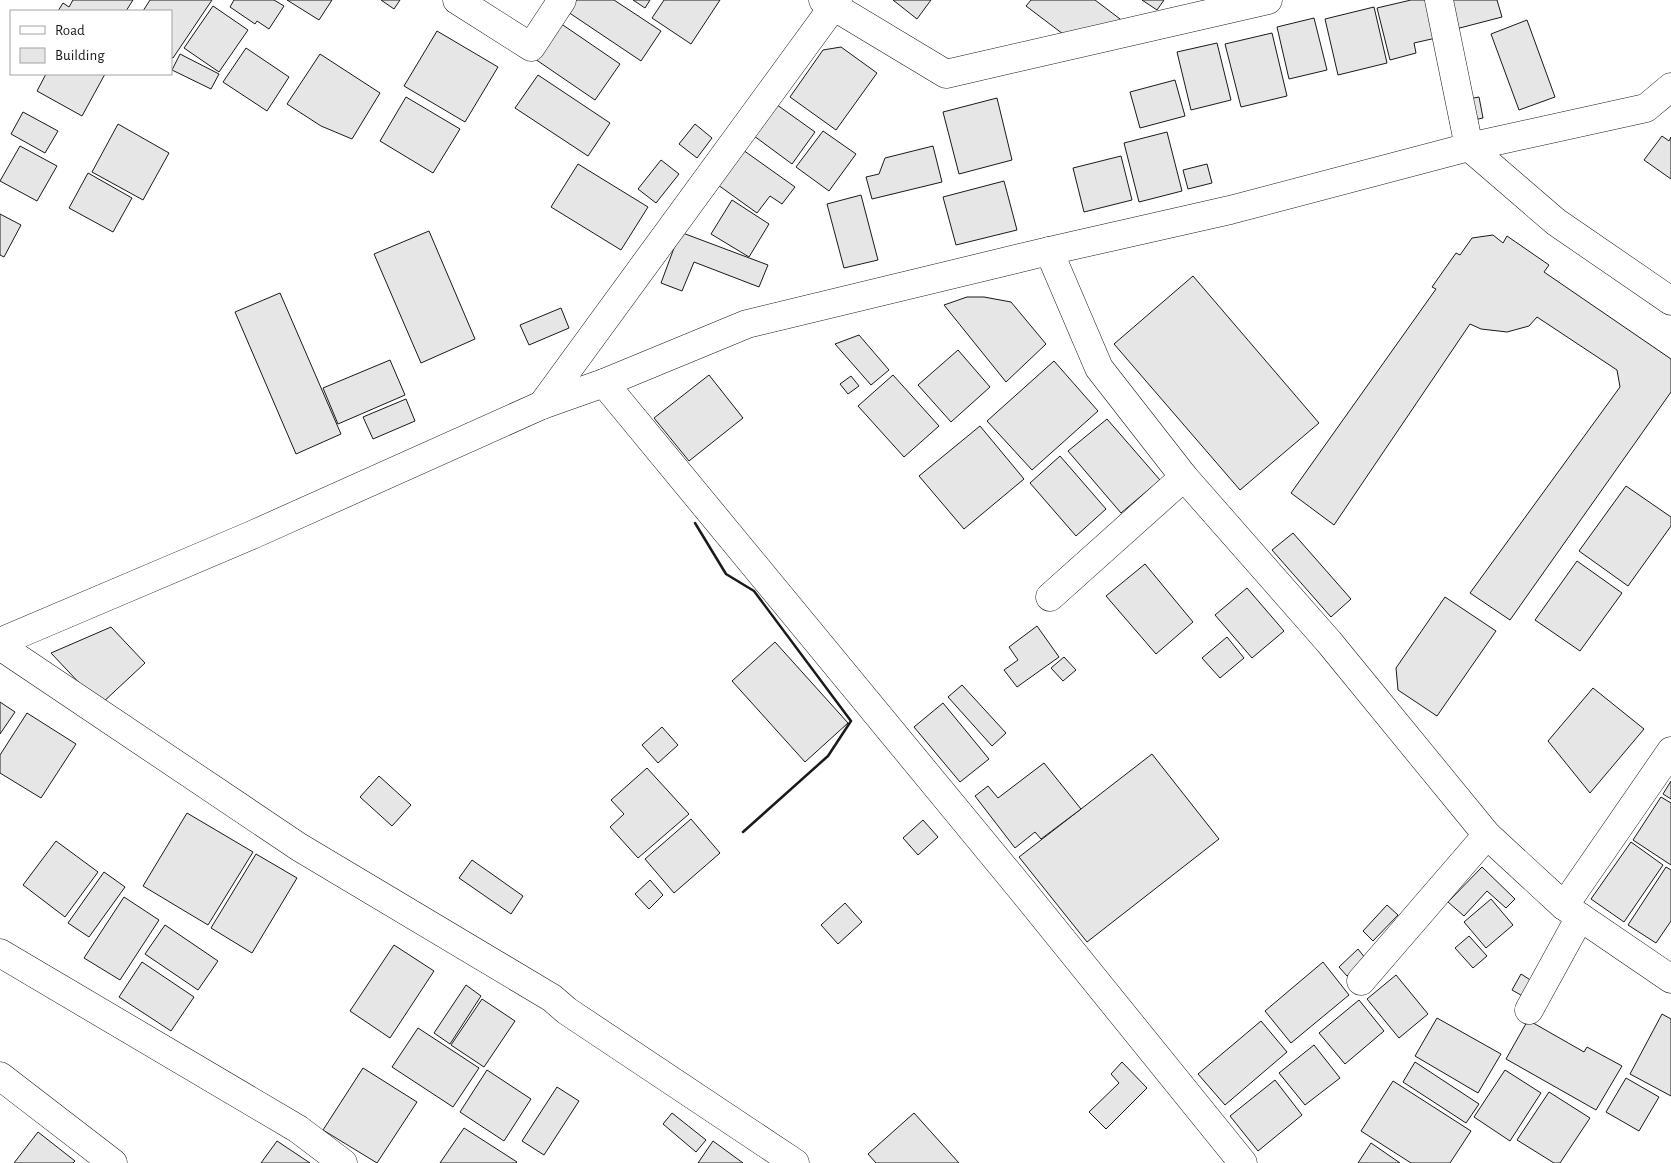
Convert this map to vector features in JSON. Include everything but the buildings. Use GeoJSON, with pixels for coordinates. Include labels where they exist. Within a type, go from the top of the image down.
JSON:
{"type":"FeatureCollection","features":[{"type":"Feature","properties":{"kind":"street"},"geometry":{"type":"LineString","coordinates":[[457,0],[531,47],[562,0]]}},
{"type":"Feature","properties":{"kind":"street"},"geometry":{"type":"LineString","coordinates":[[542,405],[831,2],[946,74],[1268,0]]}},
{"type":"Feature","properties":{"kind":"street"},"geometry":{"type":"LineString","coordinates":[[1439,0],[1468,147],[1556,222],[1671,301]]}},
{"type":"Feature","properties":{"kind":"street"},"geometry":{"type":"LineString","coordinates":[[0,642],[252,534],[542,405],[604,383],[747,324],[1049,251],[1230,210],[1468,147],[1646,108],[1671,87]]}},
{"type":"Feature","properties":{"kind":"street"},"geometry":{"type":"LineString","coordinates":[[1049,251],[1099,368],[1184,477],[1329,642],[1487,835],[1572,912],[1671,979]]}},
{"type":"Feature","properties":{"kind":"street"},"geometry":{"type":"LineString","coordinates":[[604,383],[1018,885],[1243,1163]]}},
{"type":"Feature","properties":{"kind":"street"},"geometry":{"type":"LineString","coordinates":[[1050,597],[1184,477]]}},
{"type":"Feature","properties":{"kind":"street"},"geometry":{"type":"LineString","coordinates":[[0,646],[299,847],[552,998],[567,1011],[795,1163]]}},
{"type":"Feature","properties":{"kind":"street"},"geometry":{"type":"LineString","coordinates":[[1529,1010],[1572,912],[1671,751]]}},
{"type":"Feature","properties":{"kind":"street"},"geometry":{"type":"LineString","coordinates":[[1362,981],[1487,835]]}},
{"type":"Feature","properties":{"kind":"street"},"geometry":{"type":"LineString","coordinates":[[0,953],[298,1128],[343,1163]]}},
{"type":"Feature","properties":{"kind":"street"},"geometry":{"type":"LineString","coordinates":[[0,1076],[113,1163]]}},
{"type":"Feature","properties":{"kind":"wall"},"geometry":{"type":"LineString","coordinates":[[695,523],[726,574],[754,591],[851,721],[828,756],[743,832]]}}]}
